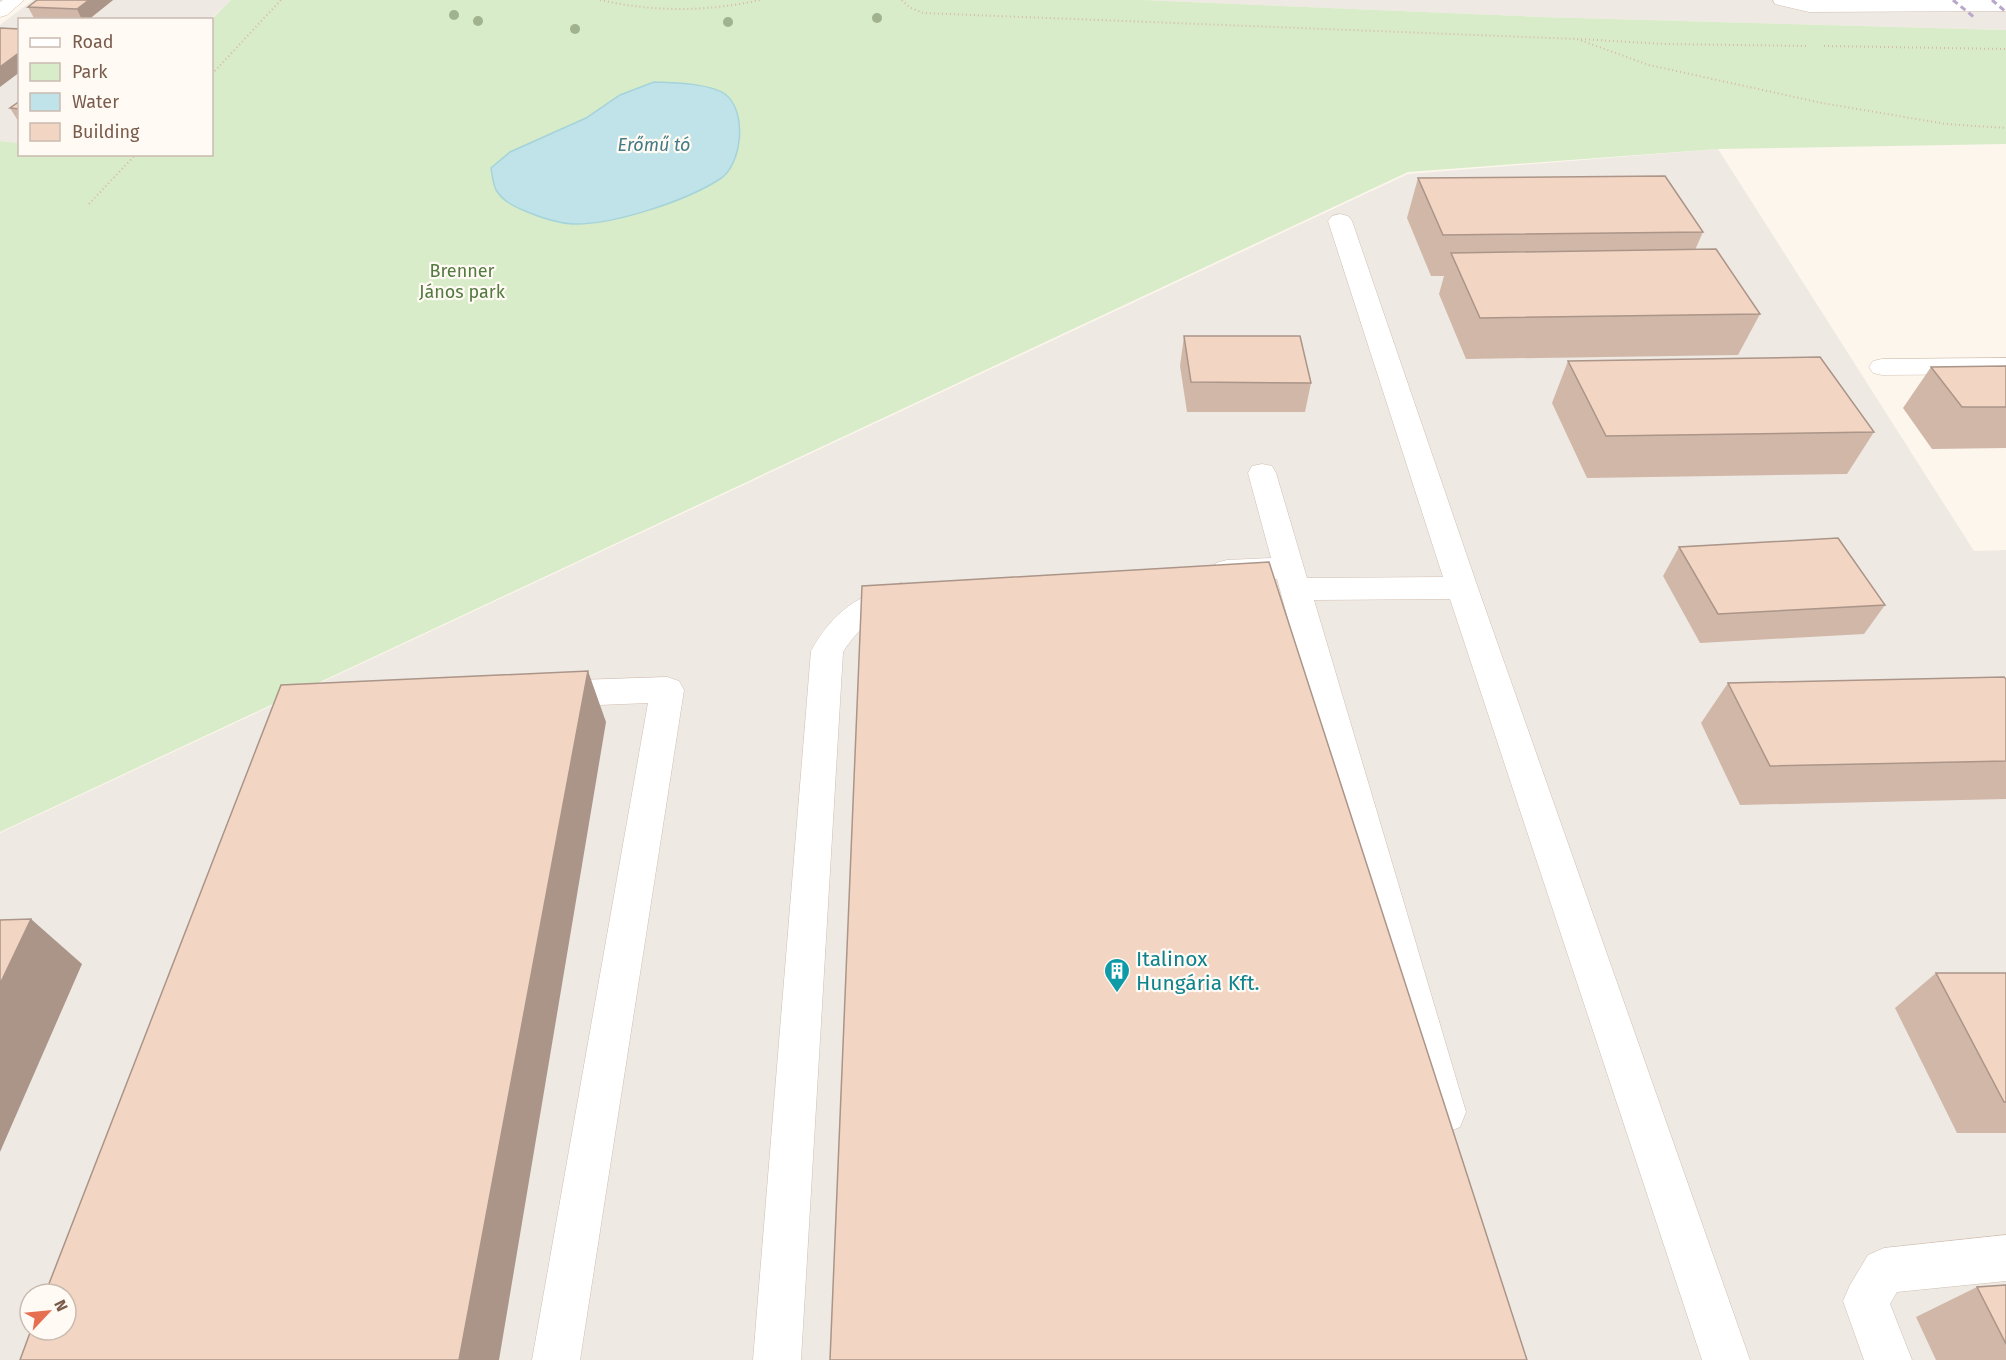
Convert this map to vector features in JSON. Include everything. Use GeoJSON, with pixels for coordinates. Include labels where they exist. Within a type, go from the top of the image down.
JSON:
{"type":"FeatureCollection","features":[{"type":"Feature","properties":{"kind":"street"},"geometry":{"type":"LineString","coordinates":[[0,11],[15,0]]}},
{"type":"Feature","properties":{"kind":"street"},"geometry":{"type":"LineString","coordinates":[[1782,0],[1809,6],[1942,4],[2000,7],[2006,3]]}},
{"type":"Feature","properties":{"kind":"street"},"geometry":{"type":"LineString","coordinates":[[1340,221],[1462,588],[1726,1360]]}},
{"type":"Feature","properties":{"kind":"street"},"geometry":{"type":"LineString","coordinates":[[1882,367],[2006,366]]}},
{"type":"Feature","properties":{"kind":"street"},"geometry":{"type":"LineString","coordinates":[[1262,473],[1449,1126]]}},
{"type":"Feature","properties":{"kind":"street"},"geometry":{"type":"LineString","coordinates":[[1195,572],[1462,588]]}},
{"type":"Feature","properties":{"kind":"street"},"geometry":{"type":"LineString","coordinates":[[777,1360],[827,651],[840,629],[862,609],[927,586]]}},
{"type":"Feature","properties":{"kind":"street"},"geometry":{"type":"LineString","coordinates":[[515,695],[667,690],[556,1360]]}},
{"type":"Feature","properties":{"kind":"street"},"geometry":{"type":"LineString","coordinates":[[1888,1360],[1866,1301],[1884,1271],[2006,1257]]}},
{"type":"Feature","properties":{"kind":"path"},"geometry":{"type":"LineString","coordinates":[[213,73],[281,0]]}},
{"type":"Feature","properties":{"kind":"path"},"geometry":{"type":"LineString","coordinates":[[601,0],[610,0]]}},
{"type":"Feature","properties":{"kind":"path"},"geometry":{"type":"LineString","coordinates":[[601,0],[629,8],[689,11],[760,0]]}},
{"type":"Feature","properties":{"kind":"path"},"geometry":{"type":"LineString","coordinates":[[902,0],[909,7],[923,13],[1664,44],[2006,49]]}},
{"type":"Feature","properties":{"kind":"path"},"geometry":{"type":"LineString","coordinates":[[1578,39],[1649,65],[1822,103],[1910,119],[2006,128]]}},
{"type":"Feature","properties":{"kind":"path"},"geometry":{"type":"LineString","coordinates":[[89,204],[134,156]]}},
{"type":"Feature","properties":{"kind":"shaded area"},"geometry":{"type":"Polygon","coordinates":[[[33,0],[231,0],[212,18],[18,18],[18,143],[0,141],[0,25],[33,0]]]}},
{"type":"Feature","properties":{"kind":"shaded area"},"geometry":{"type":"Polygon","coordinates":[[[1142,0],[2006,0],[2006,30],[1541,17],[1142,0]]]}},
{"type":"Feature","properties":{"kind":"shaded area"},"geometry":{"type":"Polygon","coordinates":[[[1718,149],[1974,551],[2006,550],[2006,1360],[0,1360],[0,833],[1408,174],[1718,149]]]}},
{"type":"Feature","properties":{"kind":"green space","name":"Brenner János park"},"geometry":{"type":"Polygon","coordinates":[[[231,0],[1142,0],[1541,17],[2006,30],[2006,144],[1718,149],[1408,172],[0,832],[0,141],[18,143],[18,156],[213,156],[213,18],[231,0]]]}},
{"type":"Feature","properties":{"kind":"water","name":"Erőmű tó"},"geometry":{"type":"Polygon","coordinates":[[[654,82],[691,84],[718,90],[732,102],[737,112],[739,138],[733,162],[720,179],[688,195],[649,210],[608,220],[573,224],[554,221],[521,209],[509,203],[496,190],[491,168],[510,152],[586,118],[620,95],[654,82]]]}},
{"type":"Feature","properties":{"kind":"building"},"geometry":{"type":"Polygon","coordinates":[[[37,0],[89,0],[77,9],[28,7],[37,0]]]}},
{"type":"Feature","properties":{"kind":"building"},"geometry":{"type":"Polygon","coordinates":[[[0,28],[18,29],[18,54],[0,67],[0,28]]]}},
{"type":"Feature","properties":{"kind":"building"},"geometry":{"type":"Polygon","coordinates":[[[18,102],[18,109],[10,108],[18,102]]]}},
{"type":"Feature","properties":{"kind":"building"},"geometry":{"type":"Polygon","coordinates":[[[1665,176],[1703,232],[1443,235],[1418,178],[1665,176]]]}},
{"type":"Feature","properties":{"kind":"building"},"geometry":{"type":"Polygon","coordinates":[[[1716,249],[1760,314],[1480,318],[1451,253],[1716,249]]]}},
{"type":"Feature","properties":{"kind":"building"},"geometry":{"type":"Polygon","coordinates":[[[1184,336],[1300,336],[1311,383],[1191,382],[1184,336]]]}},
{"type":"Feature","properties":{"kind":"building"},"geometry":{"type":"Polygon","coordinates":[[[1820,357],[1874,432],[1606,436],[1568,361],[1820,357]]]}},
{"type":"Feature","properties":{"kind":"building"},"geometry":{"type":"Polygon","coordinates":[[[2006,366],[2006,407],[1962,407],[1931,367],[2006,366]]]}},
{"type":"Feature","properties":{"kind":"building"},"geometry":{"type":"Polygon","coordinates":[[[1838,538],[1885,605],[1718,614],[1679,547],[1838,538]]]}},
{"type":"Feature","properties":{"kind":"building","name":"Italinox Hungária Kft."},"geometry":{"type":"Polygon","coordinates":[[[1269,562],[1527,1360],[830,1360],[862,586],[1269,562]]]}},
{"type":"Feature","properties":{"kind":"building"},"geometry":{"type":"Polygon","coordinates":[[[588,671],[459,1360],[20,1360],[27,1342],[78,1342],[78,1282],[50,1282],[281,685],[588,671]]]}},
{"type":"Feature","properties":{"kind":"building"},"geometry":{"type":"Polygon","coordinates":[[[2004,677],[2006,679],[2006,761],[1770,766],[1728,683],[2004,677]]]}},
{"type":"Feature","properties":{"kind":"building"},"geometry":{"type":"Polygon","coordinates":[[[31,919],[0,984],[0,920],[31,919]]]}},
{"type":"Feature","properties":{"kind":"building"},"geometry":{"type":"Polygon","coordinates":[[[1936,973],[2006,973],[2006,1102],[2004,1102],[1936,973]]]}},
{"type":"Feature","properties":{"kind":"building"},"geometry":{"type":"Polygon","coordinates":[[[2006,1285],[2006,1344],[1977,1287],[2006,1285]]]}},
{"type":"Feature","properties":{"kind":"railway"},"geometry":{"type":"LineString","coordinates":[[1953,0],[1975,18]]}},
{"type":"Feature","properties":{"kind":"railway"},"geometry":{"type":"LineString","coordinates":[[1992,0],[2006,12]]}},
{"type":"Feature","properties":{"kind":"place","name":"Italinox Hungária Kft."},"geometry":{"type":"Point","coordinates":[1117,994]}}]}
